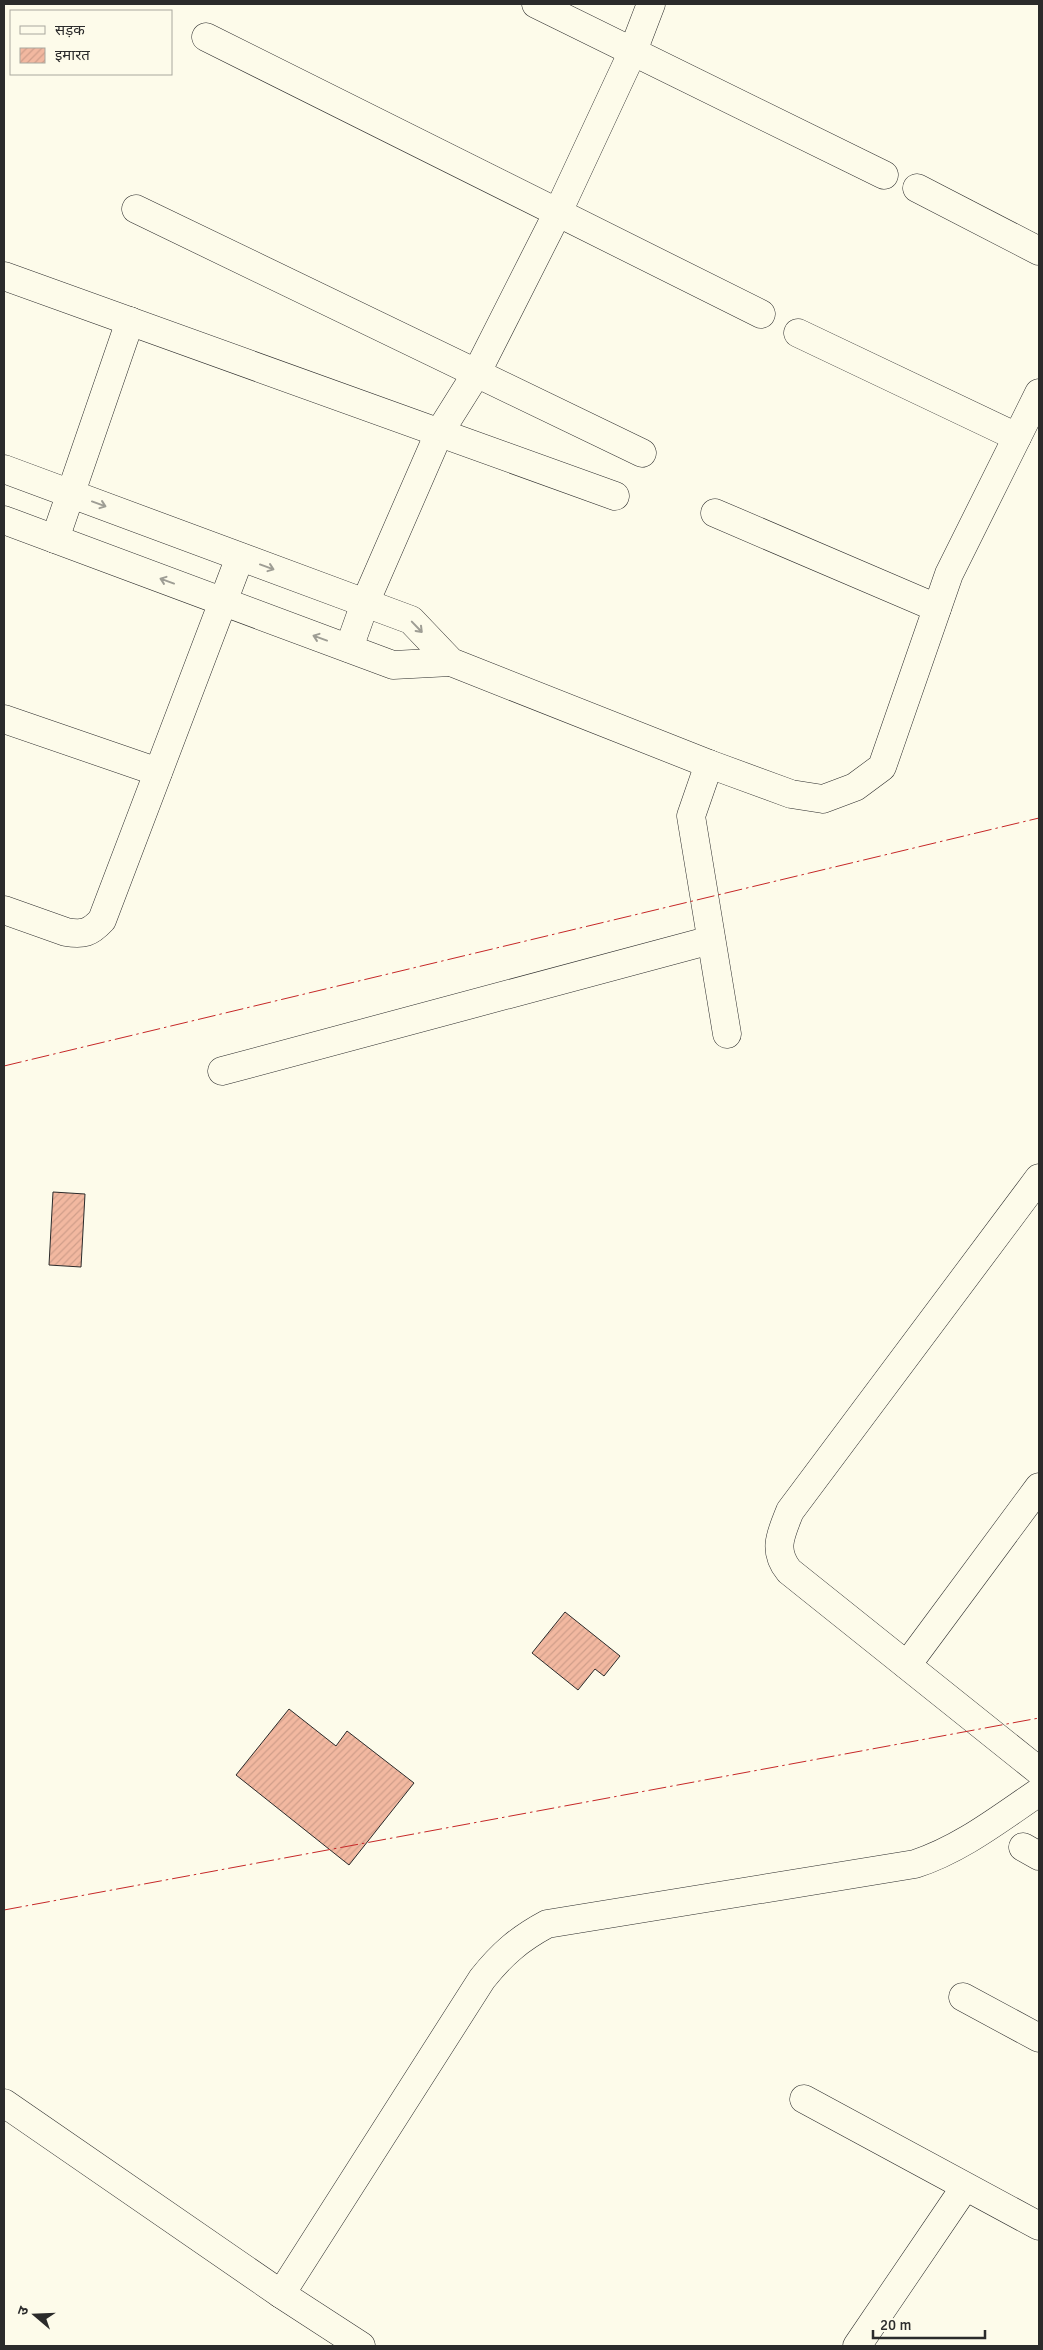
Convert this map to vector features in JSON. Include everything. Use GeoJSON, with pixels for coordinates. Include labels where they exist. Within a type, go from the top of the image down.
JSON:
{"type":"FeatureCollection","features":[{"type":"Feature","properties":{"kind":"street"},"geometry":{"type":"LineString","coordinates":[[536,4],[884,175]]}},
{"type":"Feature","properties":{"kind":"street"},"geometry":{"type":"LineString","coordinates":[[349,648],[365,603],[440,433],[476,374],[558,212],[633,51],[651,4]]}},
{"type":"Feature","properties":{"kind":"street"},"geometry":{"type":"LineString","coordinates":[[206,36],[762,314]]}},
{"type":"Feature","properties":{"kind":"street"},"geometry":{"type":"LineString","coordinates":[[917,188],[1039,251]]}},
{"type":"Feature","properties":{"kind":"street"},"geometry":{"type":"LineString","coordinates":[[136,209],[642,453]]}},
{"type":"Feature","properties":{"kind":"street"},"geometry":{"type":"LineString","coordinates":[[4,276],[615,496]]}},
{"type":"Feature","properties":{"kind":"street"},"geometry":{"type":"LineString","coordinates":[[55,539],[130,321]]}},
{"type":"Feature","properties":{"kind":"street"},"geometry":{"type":"LineString","coordinates":[[798,333],[1017,437]]}},
{"type":"Feature","properties":{"kind":"street"},"geometry":{"type":"LineString","coordinates":[[4,520],[393,665],[451,662],[708,764],[790,794],[823,799],[855,787],[882,767],[949,574],[1039,393]]}},
{"type":"Feature","properties":{"kind":"street"},"geometry":{"type":"LineString","coordinates":[[4,469],[411,620],[451,662]]}},
{"type":"Feature","properties":{"kind":"street"},"geometry":{"type":"LineString","coordinates":[[715,513],[937,608]]}},
{"type":"Feature","properties":{"kind":"street"},"geometry":{"type":"LineString","coordinates":[[4,910],[66,932],[85,934],[92,931],[102,920],[240,557]]}},
{"type":"Feature","properties":{"kind":"street"},"geometry":{"type":"LineString","coordinates":[[4,719],[158,772]]}},
{"type":"Feature","properties":{"kind":"street"},"geometry":{"type":"LineString","coordinates":[[708,764],[692,816],[726,1034]]}},
{"type":"Feature","properties":{"kind":"street"},"geometry":{"type":"LineString","coordinates":[[222,1071],[711,940]]}},
{"type":"Feature","properties":{"kind":"street"},"geometry":{"type":"LineString","coordinates":[[1039,1178],[790,1511],[779,1540],[780,1559],[789,1570],[1039,1771]]}},
{"type":"Feature","properties":{"kind":"street"},"geometry":{"type":"LineString","coordinates":[[906,1665],[1039,1487]]}},
{"type":"Feature","properties":{"kind":"street"},"geometry":{"type":"LineString","coordinates":[[281,2294],[482,1979],[500,1957],[524,1936],[547,1924],[915,1864],[940,1856],[970,1839],[1039,1792]]}},
{"type":"Feature","properties":{"kind":"street"},"geometry":{"type":"LineString","coordinates":[[963,1997],[1039,2038]]}},
{"type":"Feature","properties":{"kind":"street"},"geometry":{"type":"LineString","coordinates":[[804,2099],[1039,2226]]}},
{"type":"Feature","properties":{"kind":"street"},"geometry":{"type":"LineString","coordinates":[[4,2103],[281,2294],[362,2346]]}},
{"type":"Feature","properties":{"kind":"street"},"geometry":{"type":"LineString","coordinates":[[857,2346],[965,2187]]}},
{"type":"Feature","properties":{"kind":"building"},"geometry":{"type":"Polygon","coordinates":[[[53,1192],[85,1194],[81,1267],[49,1265],[53,1192]]]}},
{"type":"Feature","properties":{"kind":"building"},"geometry":{"type":"Polygon","coordinates":[[[565,1612],[620,1656],[604,1676],[595,1669],[578,1690],[532,1653],[565,1612]]]}},
{"type":"Feature","properties":{"kind":"building"},"geometry":{"type":"Polygon","coordinates":[[[289,1709],[336,1746],[347,1731],[414,1783],[349,1865],[236,1775],[289,1709]]]}},
{"type":"Feature","properties":{"kind":"power"},"geometry":{"type":"LineString","coordinates":[[4,1066],[1039,818]]}},
{"type":"Feature","properties":{"kind":"power"},"geometry":{"type":"LineString","coordinates":[[4,1910],[1039,1718]]}}]}
